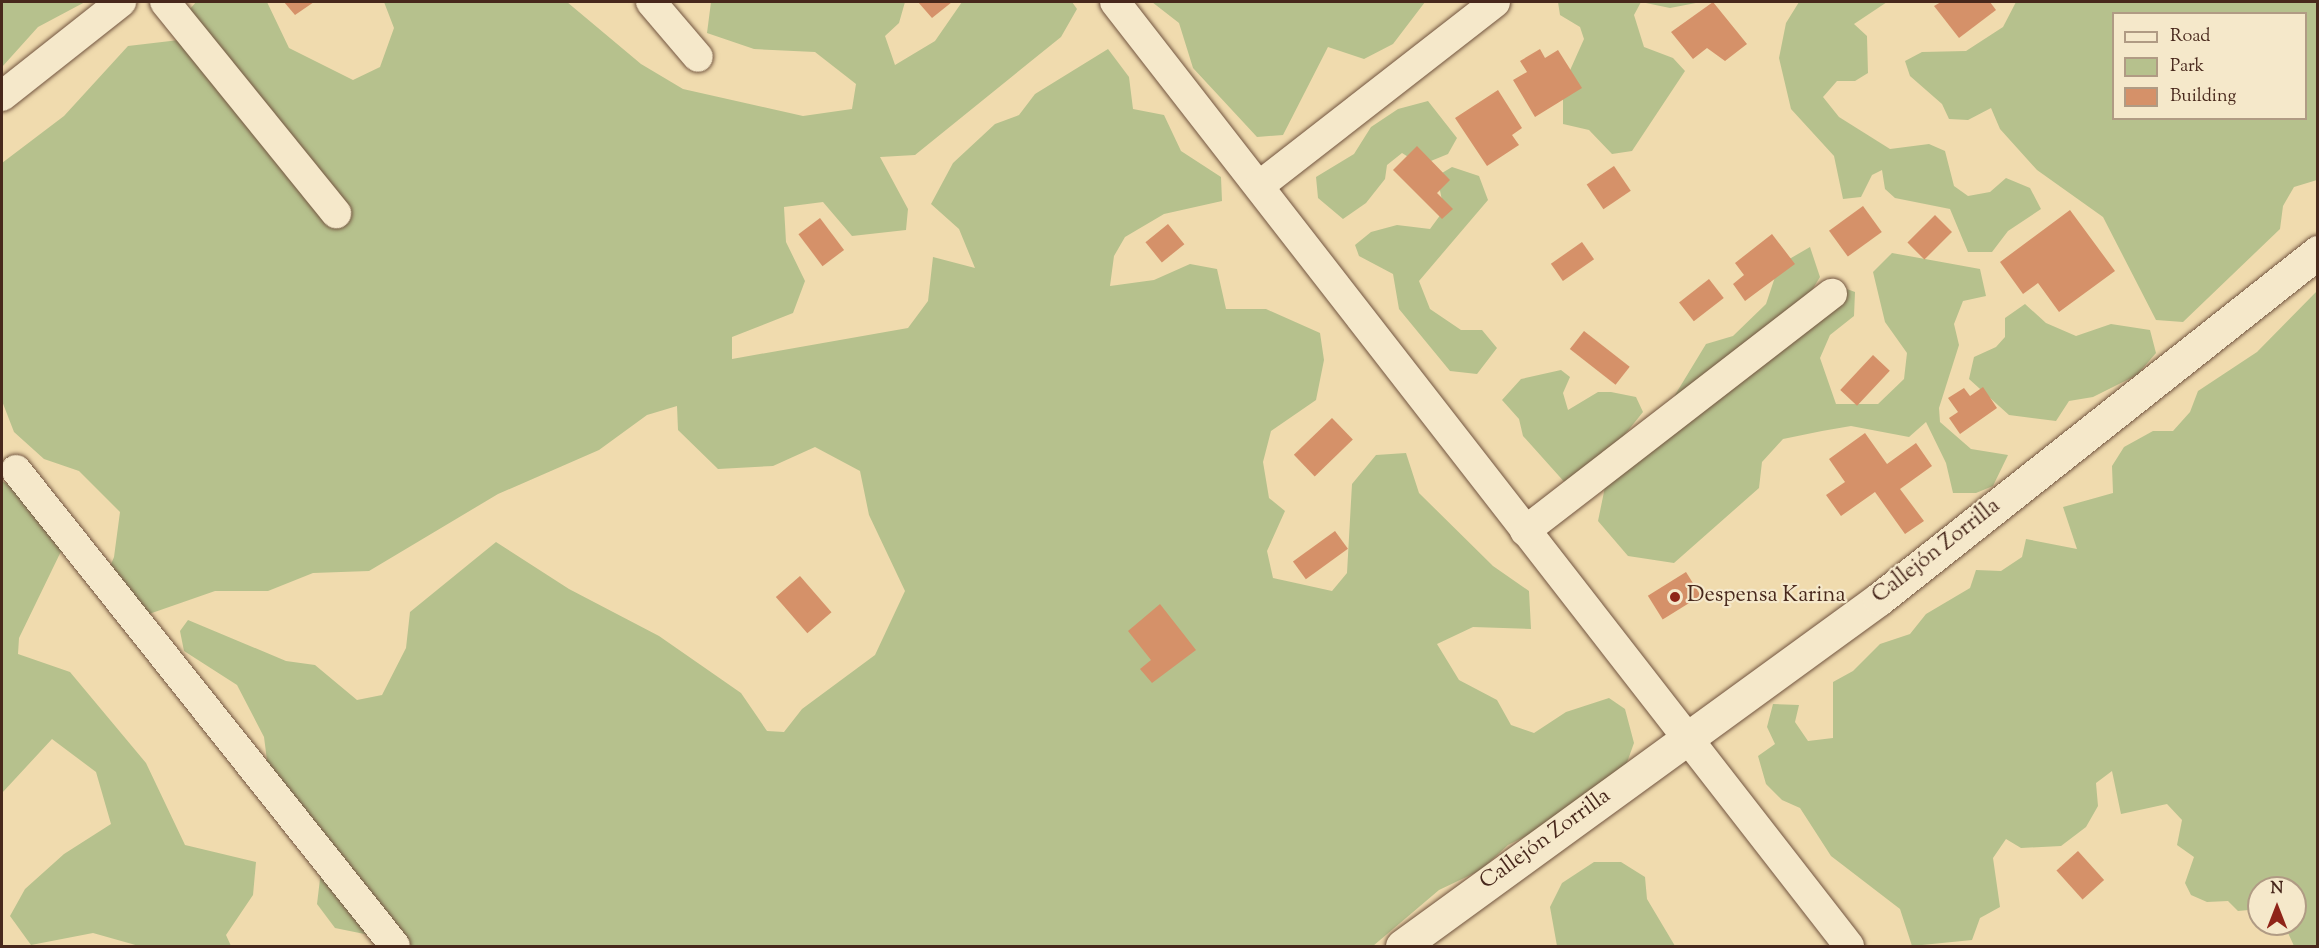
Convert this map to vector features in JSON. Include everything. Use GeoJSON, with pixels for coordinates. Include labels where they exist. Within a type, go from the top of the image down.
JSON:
{"type":"FeatureCollection","features":[{"type":"Feature","properties":{"kind":"street"},"geometry":{"type":"LineString","coordinates":[[2,96],[121,2]]}},
{"type":"Feature","properties":{"kind":"street"},"geometry":{"type":"LineString","coordinates":[[165,2],[336,213]]}},
{"type":"Feature","properties":{"kind":"street"},"geometry":{"type":"LineString","coordinates":[[651,2],[698,57]]}},
{"type":"Feature","properties":{"kind":"street"},"geometry":{"type":"LineString","coordinates":[[1115,2],[1849,946]]}},
{"type":"Feature","properties":{"kind":"street"},"geometry":{"type":"LineString","coordinates":[[1259,186],[1495,2]]}},
{"type":"Feature","properties":{"kind":"street","name":"Callejón Zorrilla"},"geometry":{"type":"LineString","coordinates":[[1402,946],[1879,599],[2318,252]]}},
{"type":"Feature","properties":{"kind":"street"},"geometry":{"type":"LineString","coordinates":[[1525,531],[1832,294]]}},
{"type":"Feature","properties":{"kind":"street"},"geometry":{"type":"LineString","coordinates":[[16,470],[395,946]]}},
{"type":"Feature","properties":{"kind":"green space"},"geometry":{"type":"Polygon","coordinates":[[[2,2],[85,2],[38,27],[2,67],[2,2]]]}},
{"type":"Feature","properties":{"kind":"green space"},"geometry":{"type":"Polygon","coordinates":[[[196,2],[267,2],[289,48],[353,80],[380,67],[394,28],[384,2],[567,2],[641,64],[683,89],[803,116],[852,109],[856,84],[815,52],[754,49],[707,33],[711,2],[905,2],[899,23],[885,36],[895,65],[935,41],[962,2],[1072,2],[1077,9],[1061,37],[915,155],[880,157],[908,209],[906,230],[852,236],[823,202],[784,207],[786,242],[805,281],[793,313],[732,337],[732,359],[908,328],[928,301],[933,257],[975,268],[959,229],[931,204],[953,163],[995,124],[1019,115],[1035,94],[1108,49],[1129,77],[1133,109],[1164,115],[1181,151],[1221,177],[1222,201],[1164,214],[1125,237],[1114,256],[1110,286],[1154,280],[1190,264],[1217,269],[1226,309],[1266,309],[1320,333],[1324,360],[1316,400],[1271,431],[1263,462],[1269,498],[1285,511],[1267,551],[1273,578],[1332,591],[1347,573],[1352,484],[1376,455],[1406,453],[1419,493],[1493,566],[1529,591],[1531,629],[1473,627],[1437,644],[1459,680],[1497,700],[1511,725],[1534,733],[1566,712],[1609,698],[1625,709],[1634,743],[1625,768],[1552,823],[1508,845],[1481,870],[1439,890],[1373,946],[400,946],[394,940],[335,928],[317,904],[323,854],[273,807],[264,737],[237,685],[184,651],[180,631],[188,620],[286,661],[315,665],[357,700],[382,695],[406,648],[410,612],[496,542],[569,589],[659,636],[741,693],[767,731],[784,732],[802,709],[875,655],[905,591],[869,515],[860,471],[815,447],[773,466],[718,469],[678,430],[677,406],[647,415],[599,450],[498,494],[369,571],[313,573],[268,591],[215,591],[149,614],[100,591],[114,557],[120,512],[79,471],[44,459],[14,432],[2,401],[2,163],[64,116],[128,46],[179,40],[184,16],[196,2]]]}},
{"type":"Feature","properties":{"kind":"green space"},"geometry":{"type":"Polygon","coordinates":[[[1152,2],[1425,2],[1393,44],[1364,59],[1328,47],[1283,135],[1257,137],[1193,68],[1179,23],[1152,2]]]}},
{"type":"Feature","properties":{"kind":"green space"},"geometry":{"type":"Polygon","coordinates":[[[1558,2],[1641,2],[1634,15],[1644,47],[1673,58],[1685,71],[1632,151],[1612,154],[1589,130],[1563,124],[1563,86],[1584,39],[1580,27],[1560,15],[1558,2]]]}},
{"type":"Feature","properties":{"kind":"green space"},"geometry":{"type":"Polygon","coordinates":[[[1641,2],[1701,2],[1670,8],[1641,2]]]}},
{"type":"Feature","properties":{"kind":"green space"},"geometry":{"type":"Polygon","coordinates":[[[1799,2],[1887,2],[1854,24],[1867,36],[1868,73],[1855,81],[1837,81],[1823,97],[1839,117],[1890,149],[1929,144],[1945,151],[1954,186],[1968,196],[1990,192],[2006,178],[2030,188],[2041,209],[2008,231],[1992,252],[1968,252],[1950,209],[1895,198],[1885,189],[1882,170],[1872,175],[1861,197],[1843,199],[1834,156],[1791,109],[1779,58],[1786,23],[1799,2]]]}},
{"type":"Feature","properties":{"kind":"green space"},"geometry":{"type":"Polygon","coordinates":[[[2016,2],[2317,2],[2317,180],[2294,187],[2283,206],[2280,229],[2183,322],[2156,320],[2103,217],[2037,170],[2000,129],[1991,108],[1968,120],[1949,119],[1942,104],[1910,76],[1905,61],[1922,52],[1966,51],[2003,27],[2016,2]]]}},
{"type":"Feature","properties":{"kind":"green space"},"geometry":{"type":"Polygon","coordinates":[[[1428,101],[1457,138],[1448,154],[1421,165],[1402,153],[1387,165],[1385,179],[1366,203],[1343,219],[1318,198],[1316,177],[1354,154],[1371,127],[1398,109],[1428,101]]]}},
{"type":"Feature","properties":{"kind":"green space"},"geometry":{"type":"Polygon","coordinates":[[[1452,167],[1479,176],[1488,200],[1419,281],[1430,309],[1461,330],[1482,330],[1497,348],[1477,374],[1450,371],[1399,309],[1393,274],[1359,256],[1355,245],[1371,232],[1397,225],[1430,229],[1444,210],[1437,176],[1452,167]]]}},
{"type":"Feature","properties":{"kind":"green space"},"geometry":{"type":"Polygon","coordinates":[[[1810,247],[1820,277],[1801,308],[1831,283],[1855,292],[1854,316],[1830,335],[1820,358],[1836,404],[1878,404],[1904,379],[1907,353],[1885,322],[1873,272],[1892,253],[1980,269],[1986,296],[1963,301],[1954,324],[1959,345],[1939,408],[1940,422],[1971,449],[2008,455],[1993,486],[1976,493],[1953,493],[1946,463],[1926,422],[1909,437],[1851,426],[1822,431],[1783,439],[1762,462],[1759,488],[1674,563],[1628,556],[1598,521],[1605,487],[1666,426],[1675,395],[1706,344],[1733,336],[1766,304],[1779,265],[1810,247]]]}},
{"type":"Feature","properties":{"kind":"green space"},"geometry":{"type":"Polygon","coordinates":[[[2317,291],[2317,946],[2294,946],[2289,936],[2307,936],[2307,876],[2247,876],[2247,910],[2238,911],[2228,901],[2207,902],[2191,895],[2185,883],[2194,857],[2177,845],[2182,820],[2167,804],[2121,814],[2112,771],[2096,783],[2098,806],[2086,827],[2061,846],[2021,848],[2006,839],[1993,858],[2000,907],[1980,918],[1972,940],[1912,946],[1900,909],[1831,856],[1800,808],[1782,800],[1766,784],[1758,756],[1775,744],[1767,727],[1773,704],[1799,705],[1795,722],[1808,741],[1833,738],[1833,682],[1853,671],[1880,644],[1910,634],[1926,614],[1970,588],[1976,570],[2001,571],[2022,557],[2026,539],[2077,549],[2063,507],[2113,493],[2112,466],[2124,447],[2153,431],[2173,431],[2190,412],[2198,391],[2257,352],[2317,291]]]}},
{"type":"Feature","properties":{"kind":"green space"},"geometry":{"type":"Polygon","coordinates":[[[2025,304],[2046,323],[2076,336],[2111,324],[2150,330],[2156,353],[2137,375],[2093,397],[2069,401],[2056,421],[2009,415],[1969,379],[1974,357],[1996,347],[2005,337],[2005,318],[2025,304]]]}},
{"type":"Feature","properties":{"kind":"green space"},"geometry":{"type":"Polygon","coordinates":[[[1561,370],[1570,377],[1563,393],[1568,410],[1598,392],[1611,392],[1636,397],[1643,412],[1576,495],[1523,436],[1519,419],[1502,400],[1521,379],[1561,370]]]}},
{"type":"Feature","properties":{"kind":"green space"},"geometry":{"type":"Polygon","coordinates":[[[2,481],[31,498],[67,539],[19,638],[18,654],[70,672],[146,763],[185,845],[256,862],[253,895],[226,935],[231,946],[139,946],[93,933],[31,945],[10,916],[25,889],[64,854],[111,824],[96,772],[52,739],[2,793],[2,481]]]}},
{"type":"Feature","properties":{"kind":"green space"},"geometry":{"type":"Polygon","coordinates":[[[1594,862],[1621,862],[1645,877],[1647,899],[1675,946],[1557,946],[1550,907],[1562,883],[1594,862]]]}},
{"type":"Feature","properties":{"kind":"building"},"geometry":{"type":"Polygon","coordinates":[[[284,2],[314,2],[295,15],[284,2]]]}},
{"type":"Feature","properties":{"kind":"building"},"geometry":{"type":"Polygon","coordinates":[[[918,2],[952,2],[932,18],[918,2]]]}},
{"type":"Feature","properties":{"kind":"building"},"geometry":{"type":"Polygon","coordinates":[[[1713,2],[1747,44],[1725,61],[1707,48],[1693,59],[1671,32],[1713,2]]]}},
{"type":"Feature","properties":{"kind":"building"},"geometry":{"type":"Polygon","coordinates":[[[1941,2],[1990,2],[1996,10],[1959,38],[1934,6],[1941,2]]]}},
{"type":"Feature","properties":{"kind":"building"},"geometry":{"type":"Polygon","coordinates":[[[1540,49],[1545,58],[1558,50],[1582,88],[1535,117],[1513,80],[1527,72],[1520,61],[1540,49]]]}},
{"type":"Feature","properties":{"kind":"building"},"geometry":{"type":"Polygon","coordinates":[[[1498,90],[1522,128],[1512,135],[1519,145],[1487,166],[1455,118],[1498,90]]]}},
{"type":"Feature","properties":{"kind":"building"},"geometry":{"type":"Polygon","coordinates":[[[1417,146],[1450,180],[1437,193],[1453,209],[1442,219],[1393,170],[1417,146]]]}},
{"type":"Feature","properties":{"kind":"building"},"geometry":{"type":"Polygon","coordinates":[[[1614,166],[1631,191],[1603,209],[1587,184],[1614,166]]]}},
{"type":"Feature","properties":{"kind":"building"},"geometry":{"type":"Polygon","coordinates":[[[1863,206],[1882,232],[1848,257],[1829,231],[1863,206]]]}},
{"type":"Feature","properties":{"kind":"building"},"geometry":{"type":"Polygon","coordinates":[[[2070,210],[2115,271],[2059,312],[2038,283],[2023,294],[2000,262],[2070,210]]]}},
{"type":"Feature","properties":{"kind":"building"},"geometry":{"type":"Polygon","coordinates":[[[1935,215],[1952,232],[1924,260],[1907,243],[1935,215]]]}},
{"type":"Feature","properties":{"kind":"building"},"geometry":{"type":"Polygon","coordinates":[[[820,218],[844,250],[823,266],[798,234],[820,218]]]}},
{"type":"Feature","properties":{"kind":"building"},"geometry":{"type":"Polygon","coordinates":[[[1168,224],[1184,244],[1162,262],[1145,242],[1168,224]]]}},
{"type":"Feature","properties":{"kind":"building"},"geometry":{"type":"Polygon","coordinates":[[[1772,234],[1795,264],[1745,301],[1733,284],[1744,275],[1735,263],[1772,234]]]}},
{"type":"Feature","properties":{"kind":"building"},"geometry":{"type":"Polygon","coordinates":[[[1582,242],[1594,259],[1563,281],[1551,264],[1582,242]]]}},
{"type":"Feature","properties":{"kind":"building"},"geometry":{"type":"Polygon","coordinates":[[[1709,279],[1724,298],[1694,321],[1679,302],[1709,279]]]}},
{"type":"Feature","properties":{"kind":"building"},"geometry":{"type":"Polygon","coordinates":[[[1584,331],[1630,367],[1616,385],[1570,349],[1584,331]]]}},
{"type":"Feature","properties":{"kind":"building"},"geometry":{"type":"Polygon","coordinates":[[[1873,355],[1890,371],[1857,406],[1840,390],[1873,355]]]}},
{"type":"Feature","properties":{"kind":"building"},"geometry":{"type":"Polygon","coordinates":[[[1983,387],[1997,408],[1960,434],[1949,418],[1958,412],[1948,398],[1964,388],[1970,396],[1983,387]]]}},
{"type":"Feature","properties":{"kind":"building"},"geometry":{"type":"Polygon","coordinates":[[[1332,418],[1353,440],[1315,476],[1294,455],[1332,418]]]}},
{"type":"Feature","properties":{"kind":"building"},"geometry":{"type":"Polygon","coordinates":[[[1865,433],[1887,464],[1916,443],[1932,466],[1900,489],[1924,521],[1905,534],[1875,492],[1841,516],[1826,495],[1845,482],[1829,459],[1865,433]]]}},
{"type":"Feature","properties":{"kind":"building"},"geometry":{"type":"Polygon","coordinates":[[[1335,531],[1348,549],[1306,579],[1293,562],[1335,531]]]}},
{"type":"Feature","properties":{"kind":"building","name":"Despensa Karina"},"geometry":{"type":"Polygon","coordinates":[[[1686,572],[1701,596],[1663,620],[1648,596],[1686,572]]]}},
{"type":"Feature","properties":{"kind":"building"},"geometry":{"type":"Polygon","coordinates":[[[800,576],[831,612],[807,633],[776,597],[800,576]]]}},
{"type":"Feature","properties":{"kind":"building"},"geometry":{"type":"Polygon","coordinates":[[[1160,604],[1196,650],[1152,683],[1140,669],[1151,660],[1128,631],[1160,604]]]}},
{"type":"Feature","properties":{"kind":"building"},"geometry":{"type":"Polygon","coordinates":[[[2078,851],[2104,880],[2083,899],[2056,870],[2078,851]]]}},
{"type":"Feature","properties":{"kind":"place","name":"Despensa Karina"},"geometry":{"type":"Point","coordinates":[1675,597]}}]}
